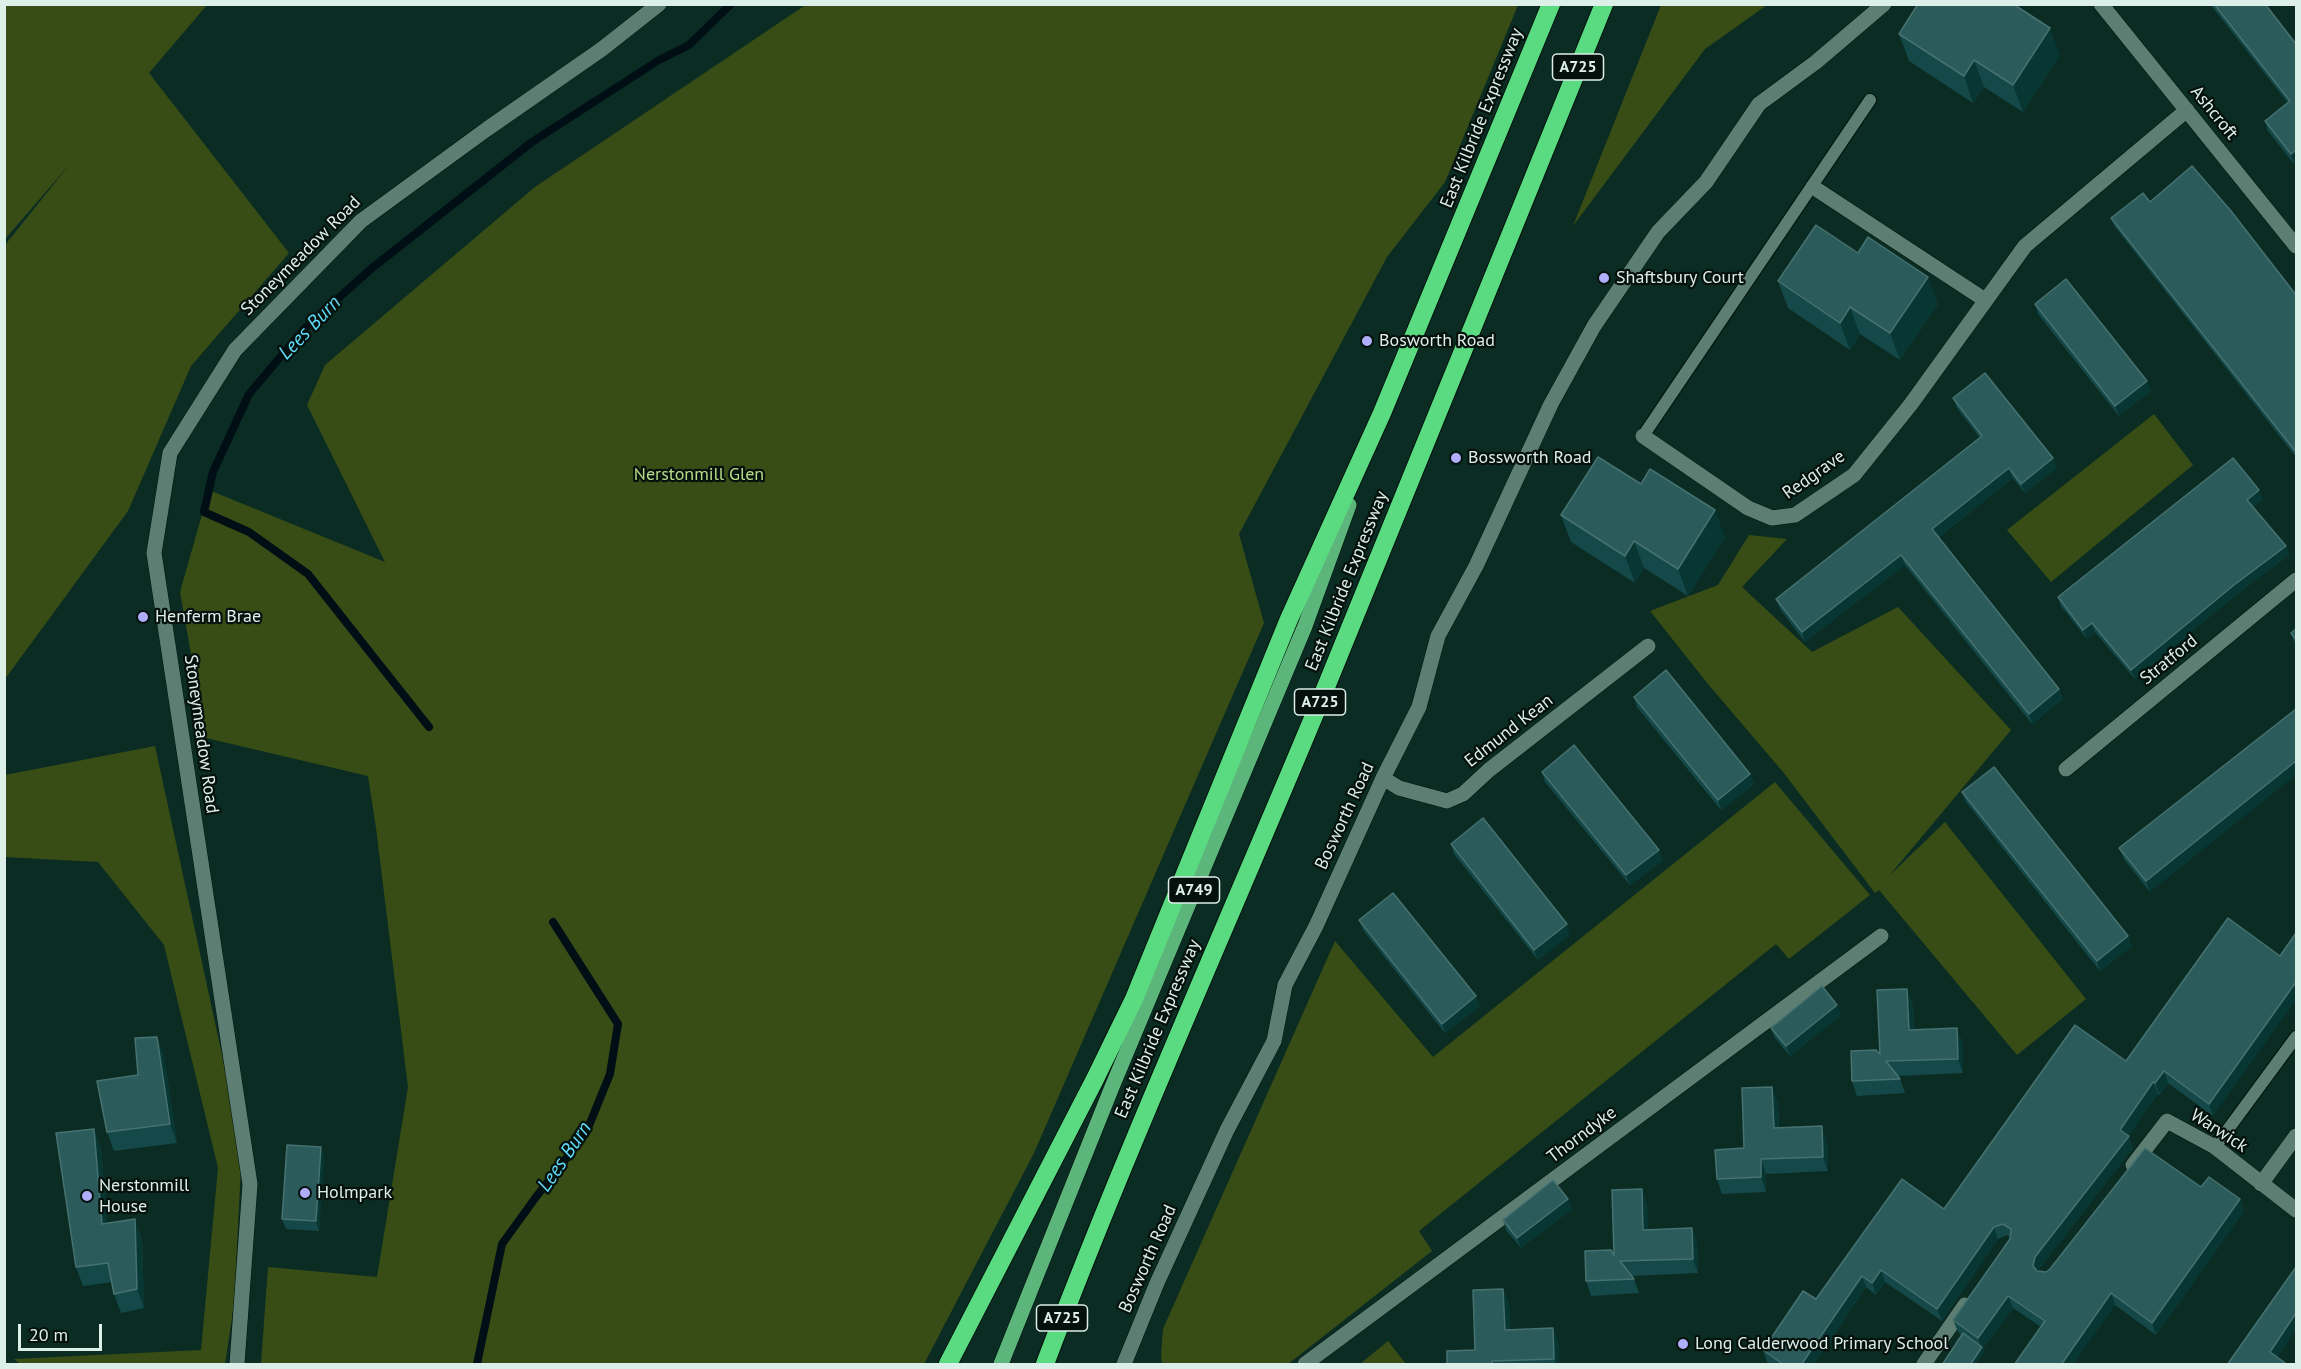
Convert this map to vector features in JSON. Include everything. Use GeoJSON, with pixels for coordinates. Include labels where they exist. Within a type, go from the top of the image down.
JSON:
{"type":"FeatureCollection","features":[{"type":"Feature","properties":{"kind":"highway","name":"East Kilbride Expressway"},"geometry":{"type":"LineString","coordinates":[[948,1365],[1134,999],[1289,619],[1382,413],[1551,4]]}},
{"type":"Feature","properties":{"kind":"highway","name":"East Kilbride Expressway"},"geometry":{"type":"LineString","coordinates":[[1045,1365],[1080,1271],[1187,1013],[1328,684],[1604,4]]}},
{"type":"Feature","properties":{"kind":"main road","name":"East Kilbride Expressway"},"geometry":{"type":"LineString","coordinates":[[1001,1365],[1117,1076],[1305,626],[1382,413]]}},
{"type":"Feature","properties":{"kind":"main road","name":"East Kilbride Expressway"},"geometry":{"type":"LineString","coordinates":[[1039,1365],[1080,1271]]}},
{"type":"Feature","properties":{"kind":"street","name":"Stoneymeadow Road"},"geometry":{"type":"LineString","coordinates":[[237,1365],[250,1184],[154,553],[170,453],[235,350],[361,220],[602,49],[659,4]]}},
{"type":"Feature","properties":{"kind":"street","name":"Bosworth Road"},"geometry":{"type":"LineString","coordinates":[[1124,1365],[1157,1283],[1227,1130],[1274,1041],[1285,985],[1316,926],[1383,778],[1419,707],[1438,636],[1476,566],[1551,404],[1594,326],[1658,232],[1706,182],[1759,104],[1815,62],[1884,4]]}},
{"type":"Feature","properties":{"kind":"street","name":"Ashcroft"},"geometry":{"type":"LineString","coordinates":[[2101,4],[2296,246]]}},
{"type":"Feature","properties":{"kind":"street","name":"Redgrave"},"geometry":{"type":"LineString","coordinates":[[1643,436],[1748,508],[1773,518],[1795,515],[1854,475],[1911,404],[2025,246],[2187,110]]}},
{"type":"Feature","properties":{"kind":"street"},"geometry":{"type":"LineString","coordinates":[[1813,187],[1985,300]]}},
{"type":"Feature","properties":{"kind":"street","name":"Stratford"},"geometry":{"type":"LineString","coordinates":[[2066,769],[2296,580]]}},
{"type":"Feature","properties":{"kind":"street","name":"Edmund Kean"},"geometry":{"type":"LineString","coordinates":[[1383,778],[1399,788],[1447,801],[1463,794],[1648,646]]}},
{"type":"Feature","properties":{"kind":"street","name":"Thorndyke"},"geometry":{"type":"LineString","coordinates":[[1305,1365],[1881,936]]}},
{"type":"Feature","properties":{"kind":"street","name":"Warwick"},"geometry":{"type":"LineString","coordinates":[[2125,1175],[2167,1121],[2216,1147],[2260,1184],[2296,1210]]}},
{"type":"Feature","properties":{"kind":"street"},"geometry":{"type":"LineString","coordinates":[[2260,1184],[2296,1136]]}},
{"type":"Feature","properties":{"kind":"street"},"geometry":{"type":"LineString","coordinates":[[1924,1365],[1974,1291]]}},
{"type":"Feature","properties":{"kind":"lane"},"geometry":{"type":"LineString","coordinates":[[1643,436],[1870,100]]}},
{"type":"Feature","properties":{"kind":"lane"},"geometry":{"type":"LineString","coordinates":[[2216,1147],[2296,1038]]}},
{"type":"Feature","properties":{"kind":"green space"},"geometry":{"type":"Polygon","coordinates":[[[5,4],[207,5],[149,73],[289,253],[191,366],[128,511],[5,679],[5,245],[70,164],[5,239],[5,4]]]}},
{"type":"Feature","properties":{"kind":"green space","name":"Nerstonmill Glen"},"geometry":{"type":"Polygon","coordinates":[[[807,4],[1518,5],[1445,182],[1387,257],[1239,534],[1264,623],[1034,1153],[924,1364],[261,1364],[268,1267],[377,1277],[408,1087],[368,776],[206,738],[180,592],[209,490],[385,562],[307,405],[325,365],[535,187],[807,4]]]}},
{"type":"Feature","properties":{"kind":"green space"},"geometry":{"type":"Polygon","coordinates":[[[1661,5],[1767,5],[1705,49],[1573,226],[1661,5]]]}},
{"type":"Feature","properties":{"kind":"green space"},"geometry":{"type":"Polygon","coordinates":[[[2154,414],[2193,465],[2051,582],[2007,530],[2154,414]]]}},
{"type":"Feature","properties":{"kind":"green space"},"geometry":{"type":"Polygon","coordinates":[[[1749,535],[1787,539],[1742,587],[1812,652],[1898,607],[2011,730],[1889,876],[1945,822],[2086,999],[2017,1055],[1879,890],[1875,893],[1783,772],[1650,611],[1718,585],[1749,535]]]}},
{"type":"Feature","properties":{"kind":"green space"},"geometry":{"type":"Polygon","coordinates":[[[155,746],[242,1147],[234,1305],[225,1364],[5,1364],[19,1363],[14,1359],[201,1350],[218,1168],[164,945],[98,862],[5,857],[5,775],[155,746]]]}},
{"type":"Feature","properties":{"kind":"green space"},"geometry":{"type":"Polygon","coordinates":[[[1775,782],[1870,895],[1789,959],[1776,944],[1419,1231],[1432,1251],[1288,1364],[1162,1364],[1163,1329],[1335,941],[1433,1057],[1775,782]]]}},
{"type":"Feature","properties":{"kind":"green space"},"geometry":{"type":"Polygon","coordinates":[[[1388,1341],[1406,1364],[1360,1364],[1388,1341]]]}},
{"type":"Feature","properties":{"kind":"building"},"geometry":{"type":"Polygon","coordinates":[[[1918,4],[2013,4],[2050,28],[2013,85],[1974,60],[1964,76],[1899,34],[1918,4]]]}},
{"type":"Feature","properties":{"kind":"building"},"geometry":{"type":"Polygon","coordinates":[[[2214,4],[2265,4],[2296,44],[2296,150],[2291,154],[2265,121],[2290,101],[2214,4]]]}},
{"type":"Feature","properties":{"kind":"building"},"geometry":{"type":"Polygon","coordinates":[[[2192,166],[2231,211],[2296,295],[2296,452],[2111,218],[2143,193],[2150,202],[2192,166]]]}},
{"type":"Feature","properties":{"kind":"building"},"geometry":{"type":"Polygon","coordinates":[[[1816,225],[1858,253],[1868,237],[1928,277],[1890,333],[1850,307],[1840,323],[1778,281],[1816,225]]]}},
{"type":"Feature","properties":{"kind":"building"},"geometry":{"type":"Polygon","coordinates":[[[2066,279],[2147,381],[2115,406],[2035,304],[2066,279]]]}},
{"type":"Feature","properties":{"kind":"building"},"geometry":{"type":"Polygon","coordinates":[[[1985,373],[2053,458],[2021,484],[2009,468],[1932,529],[2059,689],[2029,714],[1901,555],[1802,632],[1776,599],[1982,436],[1953,398],[1985,373]]]}},
{"type":"Feature","properties":{"kind":"building"},"geometry":{"type":"Polygon","coordinates":[[[1598,457],[1641,484],[1650,469],[1715,510],[1678,569],[1634,541],[1625,556],[1561,515],[1598,457]]]}},
{"type":"Feature","properties":{"kind":"building"},"geometry":{"type":"Polygon","coordinates":[[[2233,458],[2259,490],[2247,500],[2286,546],[2234,585],[2131,670],[2092,623],[2083,630],[2058,597],[2233,458]]]}},
{"type":"Feature","properties":{"kind":"building"},"geometry":{"type":"Polygon","coordinates":[[[2296,629],[2296,640],[2291,633],[2296,629]]]}},
{"type":"Feature","properties":{"kind":"building"},"geometry":{"type":"Polygon","coordinates":[[[1666,670],[1750,774],[1718,800],[1634,697],[1666,670]]]}},
{"type":"Feature","properties":{"kind":"building"},"geometry":{"type":"Polygon","coordinates":[[[2296,709],[2296,761],[2146,881],[2119,848],[2296,709]]]}},
{"type":"Feature","properties":{"kind":"building"},"geometry":{"type":"Polygon","coordinates":[[[1574,745],[1659,850],[1626,875],[1542,772],[1574,745]]]}},
{"type":"Feature","properties":{"kind":"building"},"geometry":{"type":"Polygon","coordinates":[[[1994,767],[2128,936],[2097,961],[1962,792],[1994,767]]]}},
{"type":"Feature","properties":{"kind":"building"},"geometry":{"type":"Polygon","coordinates":[[[1483,818],[1567,924],[1534,950],[1451,844],[1483,818]]]}},
{"type":"Feature","properties":{"kind":"building"},"geometry":{"type":"Polygon","coordinates":[[[1393,893],[1476,996],[1442,1024],[1359,920],[1393,893]]]}},
{"type":"Feature","properties":{"kind":"building"},"geometry":{"type":"Polygon","coordinates":[[[2228,918],[2280,956],[2296,933],[2296,982],[2209,1104],[2164,1071],[2155,1083],[2153,1082],[2120,1130],[2129,1136],[2035,1257],[2033,1266],[2037,1271],[2046,1272],[2050,1269],[2145,1148],[2201,1187],[2209,1177],[2240,1199],[2152,1323],[2111,1293],[2061,1365],[2014,1365],[2045,1321],[2008,1296],[1978,1338],[1953,1320],[2010,1239],[2011,1229],[2003,1224],[1994,1227],[1937,1309],[1881,1270],[1872,1283],[1862,1276],[1801,1365],[1784,1365],[1763,1350],[1803,1291],[1816,1299],[1902,1179],[1944,1209],[2075,1025],[2126,1061],[2228,918]]]}},
{"type":"Feature","properties":{"kind":"building"},"geometry":{"type":"Polygon","coordinates":[[[1822,986],[1837,1005],[1786,1046],[1771,1028],[1822,986]]]}},
{"type":"Feature","properties":{"kind":"building"},"geometry":{"type":"Polygon","coordinates":[[[1907,989],[1909,1030],[1957,1028],[1958,1059],[1886,1061],[1900,1079],[1852,1081],[1851,1051],[1876,1050],[1880,1054],[1877,990],[1907,989]]]}},
{"type":"Feature","properties":{"kind":"building"},"geometry":{"type":"Polygon","coordinates":[[[157,1037],[170,1124],[107,1132],[97,1081],[138,1075],[135,1038],[157,1037]]]}},
{"type":"Feature","properties":{"kind":"building"},"geometry":{"type":"Polygon","coordinates":[[[1772,1087],[1774,1128],[1822,1126],[1823,1157],[1761,1159],[1761,1177],[1717,1179],[1715,1150],[1744,1148],[1742,1088],[1772,1087]]]}},
{"type":"Feature","properties":{"kind":"building"},"geometry":{"type":"Polygon","coordinates":[[[94,1129],[102,1224],[135,1219],[137,1289],[114,1294],[108,1263],[76,1267],[56,1133],[94,1129]]]}},
{"type":"Feature","properties":{"kind":"building","name":"Holmpark"},"geometry":{"type":"Polygon","coordinates":[[[287,1145],[321,1147],[316,1221],[282,1219],[287,1145]]]}},
{"type":"Feature","properties":{"kind":"building"},"geometry":{"type":"Polygon","coordinates":[[[1553,1180],[1568,1199],[1517,1238],[1503,1220],[1553,1180]]]}},
{"type":"Feature","properties":{"kind":"building"},"geometry":{"type":"Polygon","coordinates":[[[1642,1189],[1643,1230],[1692,1228],[1693,1259],[1620,1261],[1634,1279],[1586,1281],[1585,1251],[1611,1250],[1614,1255],[1612,1190],[1642,1189]]]}},
{"type":"Feature","properties":{"kind":"building"},"geometry":{"type":"Polygon","coordinates":[[[2296,1267],[2296,1313],[2270,1352],[2288,1365],[2227,1365],[2296,1267]]]}},
{"type":"Feature","properties":{"kind":"building"},"geometry":{"type":"Polygon","coordinates":[[[1503,1289],[1505,1330],[1553,1328],[1554,1359],[1492,1361],[1492,1365],[1447,1365],[1447,1351],[1475,1350],[1473,1290],[1503,1289]]]}},
{"type":"Feature","properties":{"kind":"building"},"geometry":{"type":"Polygon","coordinates":[[[1963,1333],[1982,1347],[1970,1365],[1942,1365],[1963,1333]]]}},
{"type":"Feature","properties":{"kind":"waterway","name":"Lees Burn"},"geometry":{"type":"LineString","coordinates":[[429,727],[308,574],[249,532],[204,512],[213,472],[249,394],[304,329],[372,268],[532,142],[659,60],[689,45],[731,4]]}},
{"type":"Feature","properties":{"kind":"waterway","name":"Lees Burn"},"geometry":{"type":"LineString","coordinates":[[477,1364],[502,1244],[586,1133],[610,1074],[618,1024],[553,922]]}},
{"type":"Feature","properties":{"kind":"place","name":"Shaftsbury Court"},"geometry":{"type":"Point","coordinates":[1604,278]}},
{"type":"Feature","properties":{"kind":"place","name":"Bosworth Road"},"geometry":{"type":"Point","coordinates":[1367,341]}},
{"type":"Feature","properties":{"kind":"place","name":"Bossworth Road"},"geometry":{"type":"Point","coordinates":[1456,458]}},
{"type":"Feature","properties":{"kind":"place","name":"Henferm Brae"},"geometry":{"type":"Point","coordinates":[143,617]}},
{"type":"Feature","properties":{"kind":"place","name":"Holmpark"},"geometry":{"type":"Point","coordinates":[305,1193]}},
{"type":"Feature","properties":{"kind":"place","name":"Nerstonmill House"},"geometry":{"type":"Point","coordinates":[87,1196]}},
{"type":"Feature","properties":{"kind":"place","name":"Long Calderwood Primary School"},"geometry":{"type":"Point","coordinates":[1683,1344]}}]}
